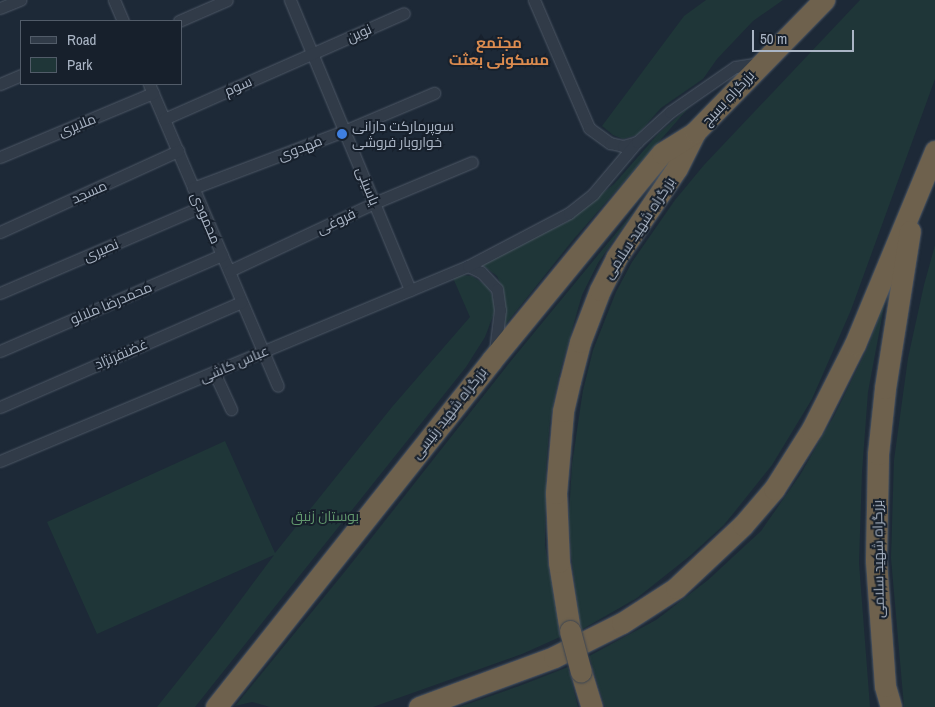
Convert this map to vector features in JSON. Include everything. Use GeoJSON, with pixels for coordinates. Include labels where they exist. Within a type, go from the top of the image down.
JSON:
{"type":"FeatureCollection","features":[{"type":"Feature","properties":{"kind":"highway","name":"بزرگراه بسیج"},"geometry":{"type":"LineString","coordinates":[[695,132],[824,0]]}},
{"type":"Feature","properties":{"kind":"highway","name":"بزرگراه شهید رئیسی"},"geometry":{"type":"LineString","coordinates":[[216,707],[491,361],[662,153],[695,132]]}},
{"type":"Feature","properties":{"kind":"highway","name":"بزرگراه شهید سلامی"},"geometry":{"type":"LineString","coordinates":[[592,707],[570,631],[558,562],[556,493],[563,410],[580,342],[597,298],[616,258],[677,168],[695,132]]}},
{"type":"Feature","properties":{"kind":"highway"},"geometry":{"type":"LineString","coordinates":[[419,707],[554,657],[622,623],[676,588],[743,525],[774,489],[812,429],[856,344],[935,151]]}},
{"type":"Feature","properties":{"kind":"highway","name":"بزرگراه شهید سلامی"},"geometry":{"type":"LineString","coordinates":[[891,707],[884,678],[876,560],[878,454],[885,388],[904,279],[914,202]]}},
{"type":"Feature","properties":{"kind":"street"},"geometry":{"type":"LineString","coordinates":[[0,8],[20,0]]}},
{"type":"Feature","properties":{"kind":"street"},"geometry":{"type":"LineString","coordinates":[[114,0],[123,20]]}},
{"type":"Feature","properties":{"kind":"street"},"geometry":{"type":"LineString","coordinates":[[181,20],[227,0]]}},
{"type":"Feature","properties":{"kind":"street","name":"یاسینی"},"geometry":{"type":"LineString","coordinates":[[290,0],[410,290]]}},
{"type":"Feature","properties":{"kind":"street"},"geometry":{"type":"LineString","coordinates":[[534,0],[589,128],[610,143],[623,146],[637,142]]}},
{"type":"Feature","properties":{"kind":"street","name":"نوین"},"geometry":{"type":"LineString","coordinates":[[313,54],[404,13]]}},
{"type":"Feature","properties":{"kind":"street","name":"سوم"},"geometry":{"type":"LineString","coordinates":[[164,119],[313,54]]}},
{"type":"Feature","properties":{"kind":"street","name":"عباس کاشی"},"geometry":{"type":"LineString","coordinates":[[0,461],[468,266],[569,213],[593,194],[637,142],[670,112],[736,67],[761,63]]}},
{"type":"Feature","properties":{"kind":"street"},"geometry":{"type":"LineString","coordinates":[[0,84],[20,75]]}},
{"type":"Feature","properties":{"kind":"street","name":"محمودی"},"geometry":{"type":"LineString","coordinates":[[151,89],[278,386]]}},
{"type":"Feature","properties":{"kind":"street","name":"ملایری"},"geometry":{"type":"LineString","coordinates":[[0,157],[151,89]]}},
{"type":"Feature","properties":{"kind":"street","name":"مهدوی"},"geometry":{"type":"LineString","coordinates":[[194,188],[344,131],[434,93]]}},
{"type":"Feature","properties":{"kind":"street","name":"مسجد"},"geometry":{"type":"LineString","coordinates":[[0,232],[178,151]]}},
{"type":"Feature","properties":{"kind":"street","name":"فروغی"},"geometry":{"type":"LineString","coordinates":[[228,271],[374,203],[472,162]]}},
{"type":"Feature","properties":{"kind":"street","name":"نصیری"},"geometry":{"type":"LineString","coordinates":[[0,293],[201,207]]}},
{"type":"Feature","properties":{"kind":"street","name":"محمدرضا ملالو"},"geometry":{"type":"LineString","coordinates":[[0,351],[222,255]]}},
{"type":"Feature","properties":{"kind":"street"},"geometry":{"type":"LineString","coordinates":[[468,266],[492,282],[498,295],[500,310],[498,341],[491,361]]}},
{"type":"Feature","properties":{"kind":"street","name":"غضنفرنژاد"},"geometry":{"type":"LineString","coordinates":[[0,406],[241,302]]}},
{"type":"Feature","properties":{"kind":"street"},"geometry":{"type":"LineString","coordinates":[[214,372],[231,409]]}},
{"type":"Feature","properties":{"kind":"green space"},"geometry":{"type":"Polygon","coordinates":[[[706,0],[783,0],[753,21],[717,59],[703,79],[661,108],[637,135],[623,139],[613,135],[602,126],[684,16],[706,0]]]}},
{"type":"Feature","properties":{"kind":"green space"},"geometry":{"type":"Polygon","coordinates":[[[860,0],[935,0],[935,79],[851,310],[812,399],[772,465],[724,525],[691,555],[637,598],[581,630],[571,554],[569,515],[572,464],[583,390],[593,350],[616,292],[632,262],[675,200],[704,165],[860,0]]]}},
{"type":"Feature","properties":{"kind":"green space"},"geometry":{"type":"Polygon","coordinates":[[[691,105],[573,240],[505,325],[504,291],[497,276],[481,264],[567,222],[614,184],[658,134],[691,105]]]}},
{"type":"Feature","properties":{"kind":"green space"},"geometry":{"type":"Polygon","coordinates":[[[635,210],[598,263],[582,295],[559,375],[550,420],[546,467],[545,545],[560,637],[522,654],[373,707],[270,707],[252,702],[235,706],[347,569],[514,357],[635,210]]]}},
{"type":"Feature","properties":{"kind":"green space"},"geometry":{"type":"Polygon","coordinates":[[[935,245],[935,707],[904,707],[891,558],[894,460],[908,358],[935,245]]]}},
{"type":"Feature","properties":{"kind":"green space","name":"بوستان زنبق"},"geometry":{"type":"Polygon","coordinates":[[[461,275],[472,276],[487,286],[496,308],[485,337],[466,367],[195,707],[157,707],[216,633],[274,555],[97,634],[47,522],[225,441],[275,553],[392,407],[470,317],[453,278],[461,275]]]}},
{"type":"Feature","properties":{"kind":"green space"},"geometry":{"type":"Polygon","coordinates":[[[885,301],[868,392],[862,472],[859,563],[870,707],[605,707],[589,656],[656,620],[708,580],[761,531],[800,475],[834,416],[867,349],[885,301]]]}},
{"type":"Feature","properties":{"kind":"green space"},"geometry":{"type":"Polygon","coordinates":[[[568,667],[578,707],[459,707],[519,686],[568,667]]]}},
{"type":"Feature","properties":{"kind":"place","name":"سوپرمارکت دارانی خواروبار فروشی"},"geometry":{"type":"Point","coordinates":[342,134]}},
{"type":"Feature","properties":{"kind":"district","name":"مجتمع مسکونی بعثت"},"geometry":{"type":"Point","coordinates":[499,50]}}]}
